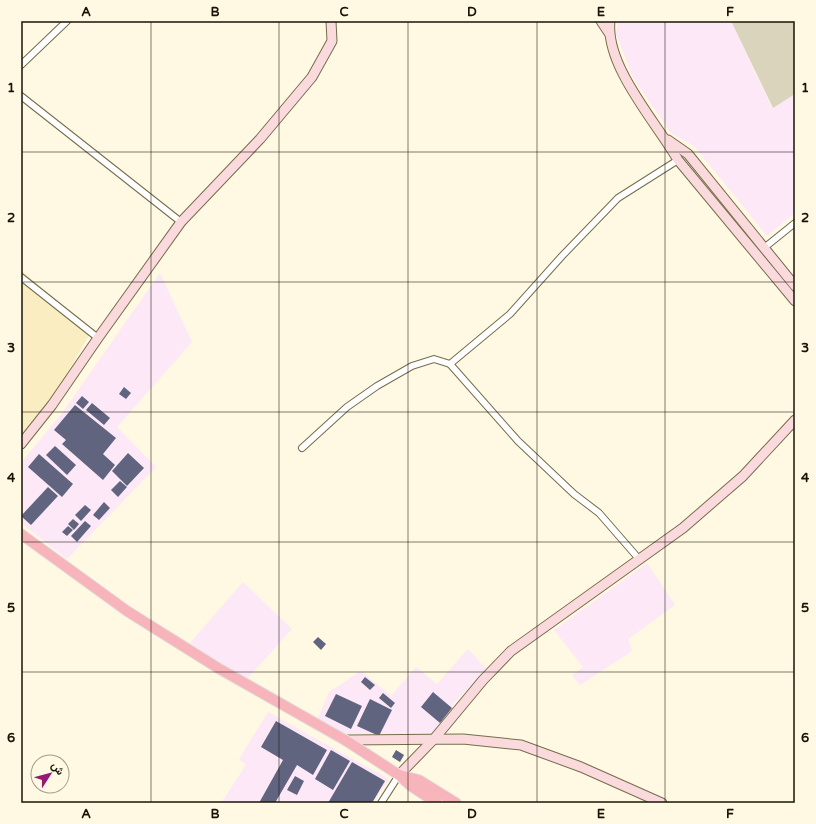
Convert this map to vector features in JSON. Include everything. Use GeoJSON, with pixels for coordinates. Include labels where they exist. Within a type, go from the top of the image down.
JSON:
{"type":"FeatureCollection","features":[{"type":"Feature","properties":{"kind":"main road"},"geometry":{"type":"LineString","coordinates":[[21,534],[128,611],[198,656],[345,740],[399,775],[411,786],[437,803]]}},
{"type":"Feature","properties":{"kind":"main road"},"geometry":{"type":"LineString","coordinates":[[399,775],[419,780],[456,803]]}},
{"type":"Feature","properties":{"kind":"street"},"geometry":{"type":"LineString","coordinates":[[21,65],[67,21]]}},
{"type":"Feature","properties":{"kind":"street"},"geometry":{"type":"LineString","coordinates":[[21,444],[52,406],[98,338],[181,222],[260,139],[312,76],[332,41],[331,21]]}},
{"type":"Feature","properties":{"kind":"street"},"geometry":{"type":"LineString","coordinates":[[601,21],[609,33],[625,81],[666,139],[678,160],[795,301]]}},
{"type":"Feature","properties":{"kind":"street"},"geometry":{"type":"LineString","coordinates":[[609,33],[610,21]]}},
{"type":"Feature","properties":{"kind":"street"},"geometry":{"type":"LineString","coordinates":[[21,96],[181,222]]}},
{"type":"Feature","properties":{"kind":"street"},"geometry":{"type":"LineString","coordinates":[[666,139],[688,154],[795,286]]}},
{"type":"Feature","properties":{"kind":"street"},"geometry":{"type":"LineString","coordinates":[[450,364],[510,314],[562,256],[618,198],[678,160]]}},
{"type":"Feature","properties":{"kind":"street"},"geometry":{"type":"LineString","coordinates":[[764,248],[795,223]]}},
{"type":"Feature","properties":{"kind":"street"},"geometry":{"type":"LineString","coordinates":[[21,276],[98,338]]}},
{"type":"Feature","properties":{"kind":"street"},"geometry":{"type":"LineString","coordinates":[[302,448],[347,407],[377,386],[412,366],[434,360],[450,364],[518,441],[574,494],[599,513],[639,559]]}},
{"type":"Feature","properties":{"kind":"street"},"geometry":{"type":"LineString","coordinates":[[381,803],[399,775],[434,739],[483,680],[511,651],[683,528],[743,476],[795,420]]}},
{"type":"Feature","properties":{"kind":"street"},"geometry":{"type":"LineString","coordinates":[[345,740],[434,739],[487,741],[521,745],[581,767],[662,803]]}},
{"type":"Feature","properties":{"kind":"shaded area"},"geometry":{"type":"Polygon","coordinates":[[[618,21],[731,21],[772,108],[795,94],[795,213],[767,236],[694,146],[671,133],[633,78],[616,34],[618,21]]]}},
{"type":"Feature","properties":{"kind":"shaded area"},"geometry":{"type":"Polygon","coordinates":[[[731,21],[795,21],[795,94],[773,108],[731,21]]]}},
{"type":"Feature","properties":{"kind":"shaded area"},"geometry":{"type":"Polygon","coordinates":[[[21,270],[92,330],[50,403],[21,440],[21,270]]]}},
{"type":"Feature","properties":{"kind":"shaded area"},"geometry":{"type":"Polygon","coordinates":[[[160,273],[192,342],[117,427],[156,467],[67,559],[21,523],[21,463],[63,412],[160,273]]]}},
{"type":"Feature","properties":{"kind":"shaded area"},"geometry":{"type":"Polygon","coordinates":[[[647,563],[675,605],[628,639],[632,651],[580,685],[572,675],[583,667],[554,630],[647,563]]]}},
{"type":"Feature","properties":{"kind":"shaded area"},"geometry":{"type":"Polygon","coordinates":[[[243,582],[292,629],[247,679],[189,644],[243,582]]]}},
{"type":"Feature","properties":{"kind":"shaded area"},"geometry":{"type":"Polygon","coordinates":[[[468,649],[487,670],[456,701],[431,735],[345,734],[318,718],[329,692],[361,671],[391,696],[416,667],[437,684],[468,649]]]}},
{"type":"Feature","properties":{"kind":"shaded area"},"geometry":{"type":"Polygon","coordinates":[[[268,712],[389,779],[373,803],[221,803],[246,765],[239,759],[268,712]]]}},
{"type":"Feature","properties":{"kind":"building"},"geometry":{"type":"Polygon","coordinates":[[[124,387],[131,393],[126,399],[119,394],[124,387]]]}},
{"type":"Feature","properties":{"kind":"building"},"geometry":{"type":"Polygon","coordinates":[[[82,396],[89,402],[83,409],[76,403],[82,396]]]}},
{"type":"Feature","properties":{"kind":"building"},"geometry":{"type":"Polygon","coordinates":[[[92,403],[110,418],[104,425],[86,410],[92,403]]]}},
{"type":"Feature","properties":{"kind":"building"},"geometry":{"type":"Polygon","coordinates":[[[75,405],[116,438],[103,454],[115,465],[103,480],[62,444],[66,440],[54,430],[75,405]]]}},
{"type":"Feature","properties":{"kind":"building"},"geometry":{"type":"Polygon","coordinates":[[[55,446],[76,465],[67,475],[46,455],[55,446]]]}},
{"type":"Feature","properties":{"kind":"building"},"geometry":{"type":"Polygon","coordinates":[[[128,453],[144,468],[127,486],[112,471],[128,453]]]}},
{"type":"Feature","properties":{"kind":"building"},"geometry":{"type":"Polygon","coordinates":[[[39,454],[73,484],[62,497],[28,467],[39,454]]]}},
{"type":"Feature","properties":{"kind":"building"},"geometry":{"type":"Polygon","coordinates":[[[120,481],[127,487],[118,497],[111,490],[120,481]]]}},
{"type":"Feature","properties":{"kind":"building"},"geometry":{"type":"Polygon","coordinates":[[[48,487],[58,496],[31,525],[21,516],[48,487]]]}},
{"type":"Feature","properties":{"kind":"building"},"geometry":{"type":"Polygon","coordinates":[[[104,502],[110,508],[99,520],[93,515],[104,502]]]}},
{"type":"Feature","properties":{"kind":"building"},"geometry":{"type":"Polygon","coordinates":[[[85,505],[91,510],[81,521],[75,515],[85,505]]]}},
{"type":"Feature","properties":{"kind":"building"},"geometry":{"type":"Polygon","coordinates":[[[73,519],[79,524],[74,530],[68,524],[73,519]]]}},
{"type":"Feature","properties":{"kind":"building"},"geometry":{"type":"Polygon","coordinates":[[[85,521],[91,526],[77,542],[71,536],[85,521]]]}},
{"type":"Feature","properties":{"kind":"building"},"geometry":{"type":"Polygon","coordinates":[[[68,526],[73,530],[67,536],[62,532],[68,526]]]}},
{"type":"Feature","properties":{"kind":"building"},"geometry":{"type":"Polygon","coordinates":[[[318,637],[326,644],[321,650],[313,642],[318,637]]]}},
{"type":"Feature","properties":{"kind":"building"},"geometry":{"type":"Polygon","coordinates":[[[365,677],[375,685],[370,690],[361,682],[365,677]]]}},
{"type":"Feature","properties":{"kind":"building"},"geometry":{"type":"Polygon","coordinates":[[[433,692],[452,708],[440,723],[421,707],[433,692]]]}},
{"type":"Feature","properties":{"kind":"building"},"geometry":{"type":"Polygon","coordinates":[[[383,693],[395,703],[391,708],[379,698],[383,693]]]}},
{"type":"Feature","properties":{"kind":"building"},"geometry":{"type":"Polygon","coordinates":[[[336,694],[362,706],[351,729],[325,716],[336,694]]]}},
{"type":"Feature","properties":{"kind":"building"},"geometry":{"type":"Polygon","coordinates":[[[370,699],[392,710],[379,736],[357,726],[370,699]]]}},
{"type":"Feature","properties":{"kind":"building"},"geometry":{"type":"Polygon","coordinates":[[[276,721],[327,750],[313,775],[297,765],[275,803],[259,803],[283,760],[261,747],[276,721]]]}},
{"type":"Feature","properties":{"kind":"building"},"geometry":{"type":"Polygon","coordinates":[[[331,750],[350,761],[333,790],[315,779],[331,750]]]}},
{"type":"Feature","properties":{"kind":"building"},"geometry":{"type":"Polygon","coordinates":[[[396,750],[404,755],[400,762],[392,757],[396,750]]]}},
{"type":"Feature","properties":{"kind":"building"},"geometry":{"type":"Polygon","coordinates":[[[352,762],[385,781],[372,803],[328,803],[352,762]]]}},
{"type":"Feature","properties":{"kind":"building"},"geometry":{"type":"Polygon","coordinates":[[[295,776],[304,781],[297,795],[287,790],[295,776]]]}}]}
